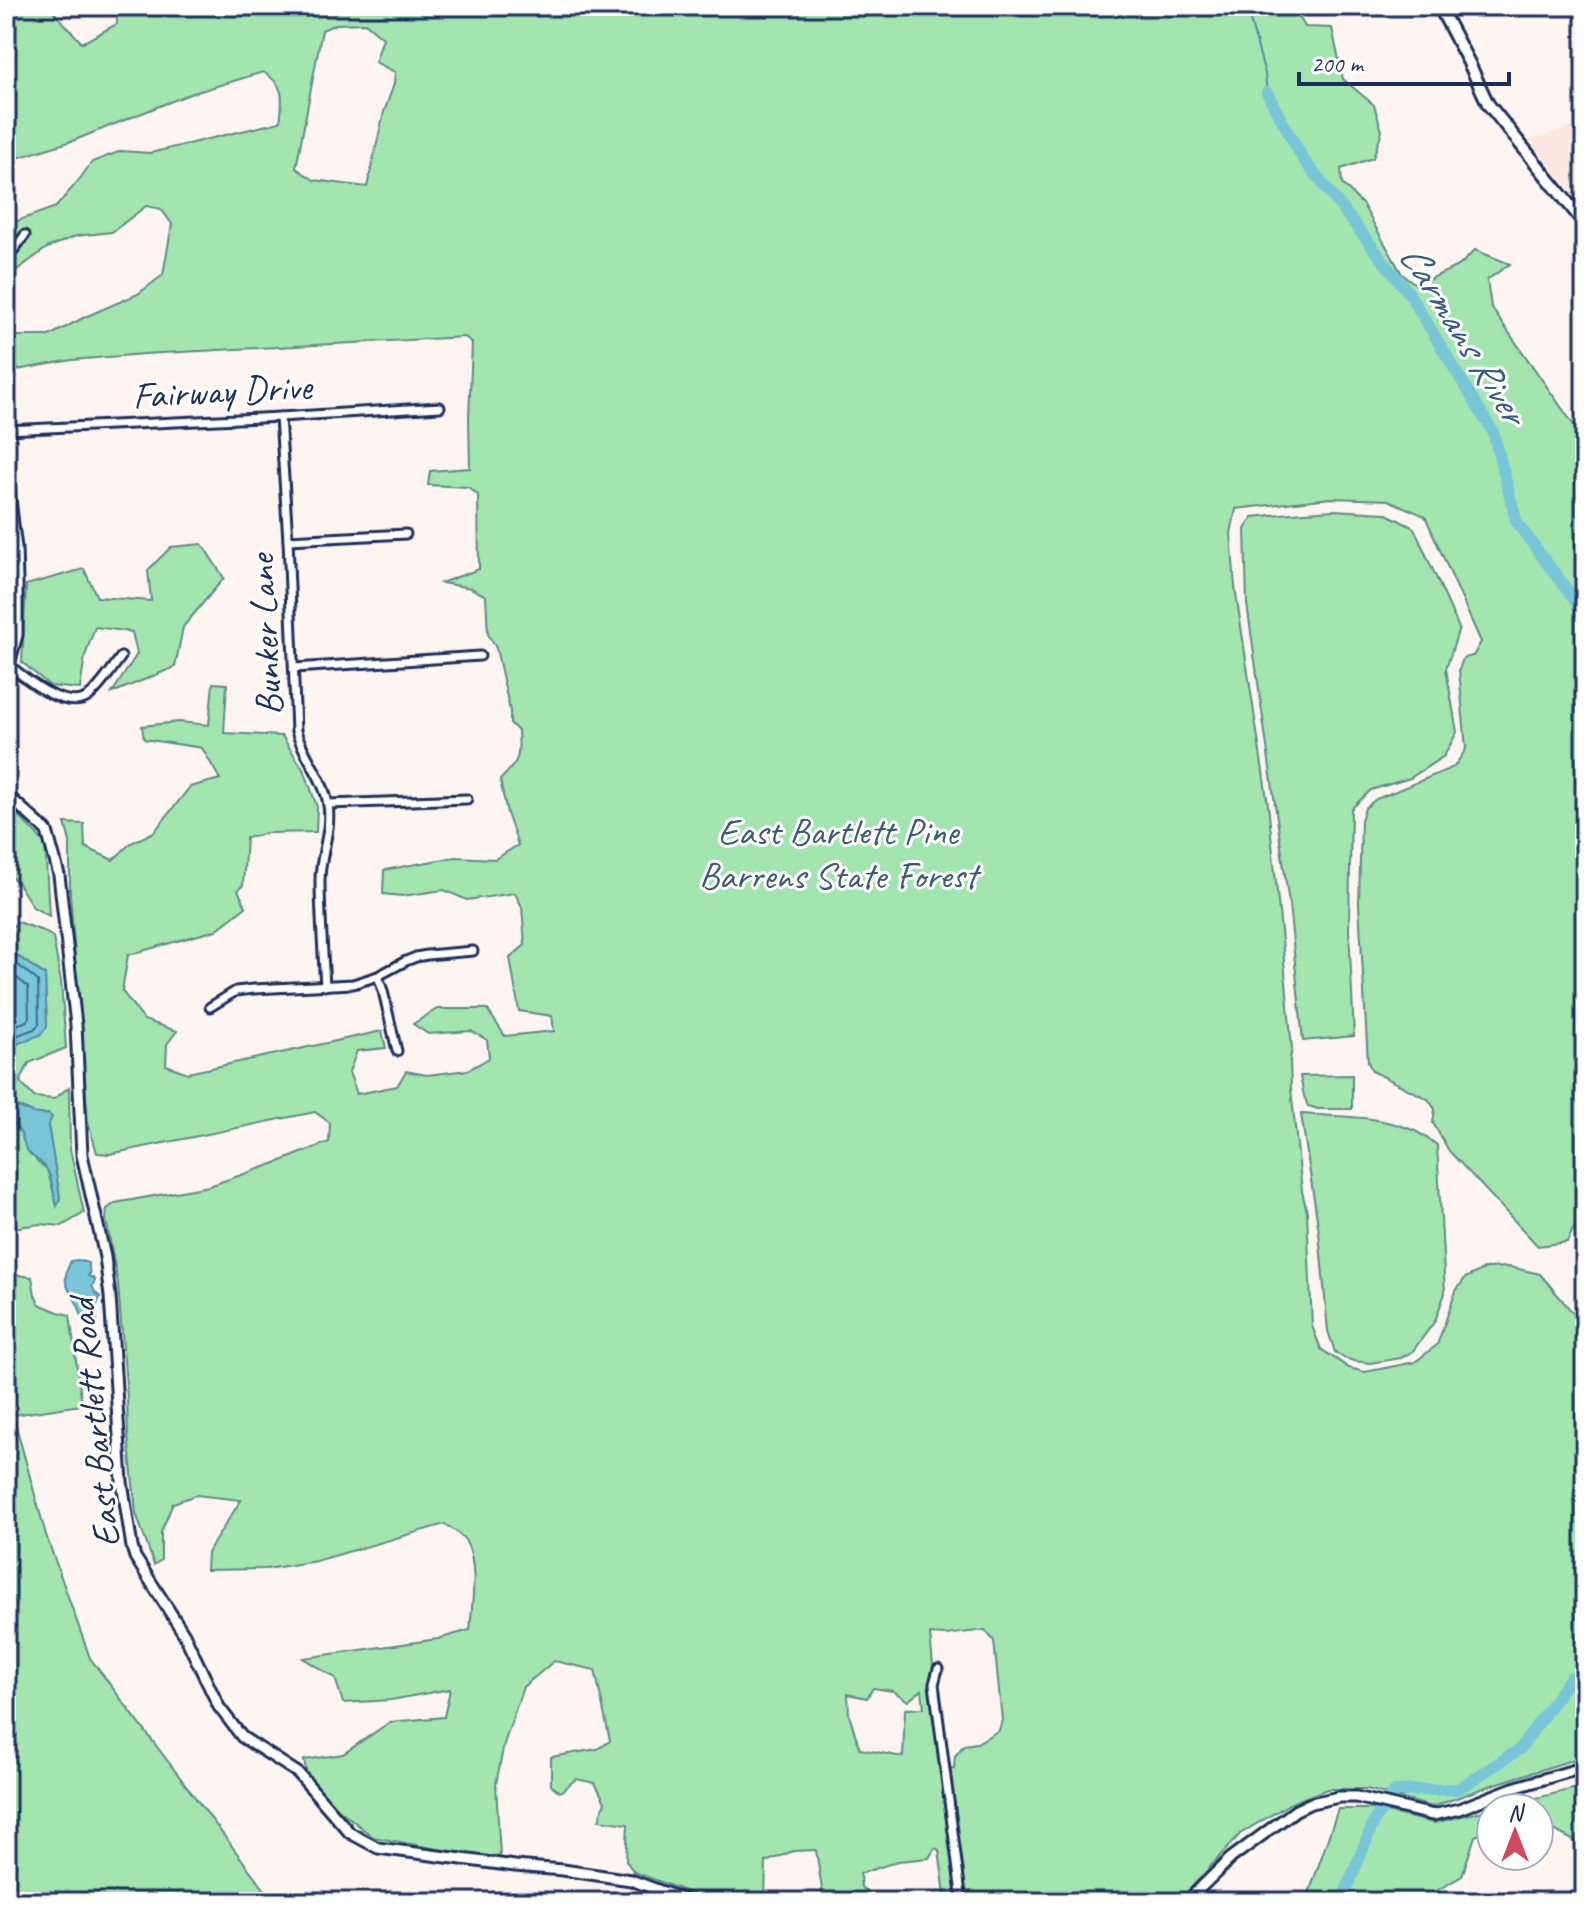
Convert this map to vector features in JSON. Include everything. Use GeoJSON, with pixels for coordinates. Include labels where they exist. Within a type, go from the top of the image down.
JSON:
{"type":"FeatureCollection","features":[{"type":"Feature","properties":{"kind":"main road"},"geometry":{"type":"LineString","coordinates":[[1440,9],[1488,104],[1585,224]]}},
{"type":"Feature","properties":{"kind":"street"},"geometry":{"type":"LineString","coordinates":[[1440,9],[1454,6]]}},
{"type":"Feature","properties":{"kind":"street"},"geometry":{"type":"LineString","coordinates":[[6,260],[25,235]]}},
{"type":"Feature","properties":{"kind":"street","name":"Fairway Drive"},"geometry":{"type":"LineString","coordinates":[[6,430],[440,407]]}},
{"type":"Feature","properties":{"kind":"street","name":"Bunker Lane"},"geometry":{"type":"LineString","coordinates":[[280,417],[296,731],[328,804],[328,827],[320,880],[325,986]]}},
{"type":"Feature","properties":{"kind":"street"},"geometry":{"type":"LineString","coordinates":[[6,468],[17,582],[17,635],[7,670],[67,701],[76,701],[90,696],[121,657]]}},
{"type":"Feature","properties":{"kind":"street"},"geometry":{"type":"LineString","coordinates":[[288,540],[406,534]]}},
{"type":"Feature","properties":{"kind":"street"},"geometry":{"type":"LineString","coordinates":[[294,668],[480,656]]}},
{"type":"Feature","properties":{"kind":"street","name":"East Bartlett Road"},"geometry":{"type":"LineString","coordinates":[[6,794],[47,831],[59,875],[76,1025],[82,1155],[105,1257],[110,1296],[122,1482],[132,1547],[135,1557],[184,1634],[219,1707],[242,1737],[298,1773],[350,1833],[378,1848],[631,1880],[690,1902]]}},
{"type":"Feature","properties":{"kind":"street"},"geometry":{"type":"LineString","coordinates":[[328,804],[467,799]]}},
{"type":"Feature","properties":{"kind":"street"},"geometry":{"type":"LineString","coordinates":[[210,1007],[236,991],[353,984],[378,976],[416,957],[473,951]]}},
{"type":"Feature","properties":{"kind":"street"},"geometry":{"type":"LineString","coordinates":[[378,976],[397,1051]]}},
{"type":"Feature","properties":{"kind":"street"},"geometry":{"type":"LineString","coordinates":[[938,1669],[934,1684],[962,1902]]}},
{"type":"Feature","properties":{"kind":"street"},"geometry":{"type":"LineString","coordinates":[[1186,1902],[1231,1858],[1296,1810],[1311,1803],[1356,1797],[1433,1815],[1585,1767]]}},
{"type":"Feature","properties":{"kind":"shaded area"},"geometry":{"type":"Polygon","coordinates":[[[1585,123],[1585,210],[1529,140],[1585,123]]]}},
{"type":"Feature","properties":{"kind":"green space","name":"East Bartlett Pine Barrens State Forest"},"geometry":{"type":"Polygon","coordinates":[[[6,6],[48,6],[82,43],[117,24],[117,6],[1293,6],[1305,27],[1332,28],[1343,79],[1374,105],[1382,131],[1373,158],[1341,169],[1342,184],[1363,205],[1402,274],[1417,285],[1460,265],[1475,250],[1510,264],[1487,280],[1491,307],[1585,441],[1585,1205],[1567,1242],[1538,1246],[1449,1151],[1433,1123],[1435,1109],[1428,1099],[1372,1071],[1368,1062],[1359,904],[1361,820],[1365,808],[1376,799],[1454,767],[1466,749],[1459,670],[1463,658],[1473,656],[1481,642],[1425,516],[1388,500],[1331,498],[1236,509],[1231,533],[1235,587],[1268,805],[1292,1049],[1291,1089],[1307,1212],[1312,1326],[1321,1349],[1349,1368],[1365,1372],[1415,1362],[1437,1345],[1456,1291],[1465,1278],[1486,1268],[1510,1267],[1540,1274],[1585,1327],[1585,1756],[1432,1807],[1367,1789],[1327,1789],[1291,1803],[1240,1834],[1190,1889],[1192,1902],[946,1902],[939,1850],[935,1848],[929,1858],[898,1861],[860,1874],[861,1887],[878,1902],[790,1902],[790,1899],[803,1895],[823,1896],[816,1850],[793,1851],[766,1862],[765,1902],[714,1902],[634,1872],[626,1861],[628,1824],[599,1820],[605,1802],[595,1783],[576,1779],[560,1792],[551,1785],[551,1757],[597,1749],[610,1741],[595,1670],[554,1661],[523,1687],[504,1744],[496,1784],[500,1857],[470,1855],[373,1837],[321,1795],[307,1776],[304,1760],[343,1754],[390,1722],[444,1717],[450,1689],[391,1700],[343,1703],[335,1678],[303,1658],[438,1639],[470,1630],[474,1584],[472,1560],[463,1538],[445,1524],[316,1561],[267,1569],[206,1570],[207,1553],[241,1500],[196,1495],[173,1503],[161,1532],[161,1560],[154,1565],[136,1513],[118,1284],[106,1219],[107,1209],[115,1203],[209,1186],[279,1162],[329,1142],[330,1123],[315,1112],[110,1154],[97,1153],[88,1122],[70,894],[70,842],[65,823],[84,824],[85,847],[113,860],[131,843],[154,832],[190,787],[220,779],[202,748],[144,739],[142,726],[179,722],[209,725],[213,683],[227,684],[224,733],[282,736],[305,772],[317,807],[316,832],[267,833],[246,838],[243,885],[238,890],[246,907],[216,930],[128,955],[122,991],[144,1020],[177,1031],[167,1044],[166,1065],[188,1073],[382,1031],[386,1048],[357,1051],[349,1072],[357,1094],[397,1086],[406,1071],[427,1075],[468,1070],[489,1058],[487,1040],[471,1031],[428,1034],[413,1024],[437,1009],[487,1009],[505,1036],[554,1031],[552,1016],[519,1011],[510,958],[525,945],[522,907],[515,893],[467,900],[444,890],[402,896],[383,894],[384,870],[455,857],[495,859],[518,845],[500,780],[517,758],[518,731],[510,723],[496,648],[488,634],[486,596],[471,588],[441,583],[479,569],[478,495],[468,487],[428,485],[430,471],[470,468],[472,343],[465,337],[144,354],[72,360],[6,372],[6,336],[49,336],[138,294],[163,275],[172,224],[161,209],[146,206],[112,232],[76,236],[47,248],[6,278],[6,225],[56,207],[92,162],[121,151],[150,153],[280,122],[282,100],[276,82],[263,72],[187,95],[75,140],[11,160],[11,113],[6,105],[6,6]],[[365,23],[336,24],[322,30],[296,168],[314,180],[367,187],[395,72],[375,62],[383,38],[365,23]],[[985,1630],[930,1634],[943,1769],[954,1768],[955,1756],[964,1745],[977,1743],[999,1730],[1002,1720],[994,1641],[985,1630]],[[873,1688],[867,1698],[848,1694],[849,1715],[860,1749],[903,1757],[905,1709],[924,1708],[922,1690],[908,1701],[893,1691],[873,1688]]]}},
{"type":"Feature","properties":{"kind":"green space"},"geometry":{"type":"Polygon","coordinates":[[[1334,510],[1385,513],[1414,528],[1459,628],[1446,669],[1457,732],[1444,756],[1410,778],[1371,790],[1351,809],[1349,929],[1354,1036],[1303,1041],[1289,904],[1247,604],[1245,529],[1253,517],[1334,510]]]}},
{"type":"Feature","properties":{"kind":"green space"},"geometry":{"type":"Polygon","coordinates":[[[6,521],[11,637],[6,651],[6,521]]]}},
{"type":"Feature","properties":{"kind":"green space"},"geometry":{"type":"Polygon","coordinates":[[[202,544],[224,578],[183,627],[175,667],[112,693],[137,654],[132,632],[95,627],[85,656],[80,689],[50,686],[22,662],[26,585],[84,569],[97,597],[151,601],[148,570],[171,547],[202,544]]]}},
{"type":"Feature","properties":{"kind":"green space"},"geometry":{"type":"Polygon","coordinates":[[[6,803],[45,843],[49,916],[33,907],[17,882],[6,872],[6,803]]]}},
{"type":"Feature","properties":{"kind":"green space"},"geometry":{"type":"Polygon","coordinates":[[[18,922],[53,937],[61,982],[66,1048],[29,1063],[20,1082],[34,1097],[54,1099],[69,1087],[70,1149],[84,1213],[62,1226],[40,1224],[12,1228],[6,1238],[6,1057],[18,1043],[29,1040],[47,1027],[45,975],[6,950],[6,932],[18,922]],[[17,1106],[23,1141],[47,1169],[57,1205],[60,1198],[48,1114],[37,1115],[17,1106]]]}},
{"type":"Feature","properties":{"kind":"green space"},"geometry":{"type":"Polygon","coordinates":[[[1352,1075],[1352,1109],[1308,1106],[1300,1076],[1352,1075]]]}},
{"type":"Feature","properties":{"kind":"green space"},"geometry":{"type":"Polygon","coordinates":[[[1301,1114],[1388,1122],[1415,1131],[1437,1145],[1445,1293],[1435,1321],[1412,1352],[1401,1358],[1370,1363],[1344,1358],[1335,1352],[1328,1331],[1319,1232],[1301,1114]]]}},
{"type":"Feature","properties":{"kind":"green space"},"geometry":{"type":"Polygon","coordinates":[[[6,1261],[9,1274],[32,1277],[39,1304],[70,1315],[82,1405],[13,1415],[46,1535],[90,1658],[274,1902],[6,1902],[6,1261]]]}},
{"type":"Feature","properties":{"kind":"green space"},"geometry":{"type":"Polygon","coordinates":[[[1585,1786],[1585,1845],[1555,1831],[1555,1793],[1585,1786]]]}},
{"type":"Feature","properties":{"kind":"green space"},"geometry":{"type":"Polygon","coordinates":[[[1338,1809],[1373,1809],[1434,1823],[1475,1813],[1475,1836],[1462,1876],[1431,1894],[1432,1902],[1306,1902],[1338,1809]]]}},
{"type":"Feature","properties":{"kind":"water"},"geometry":{"type":"Polygon","coordinates":[[[6,950],[45,975],[47,1027],[40,1035],[18,1043],[9,1057],[6,1057],[6,950]]]}},
{"type":"Feature","properties":{"kind":"water"},"geometry":{"type":"Polygon","coordinates":[[[9,1105],[52,1117],[48,1126],[60,1198],[57,1206],[48,1172],[26,1148],[20,1132],[8,1117],[9,1105]]]}},
{"type":"Feature","properties":{"kind":"water"},"geometry":{"type":"Polygon","coordinates":[[[71,1261],[88,1263],[88,1276],[95,1281],[92,1286],[100,1297],[96,1307],[97,1319],[89,1322],[83,1320],[66,1281],[71,1261]]]}},
{"type":"Feature","properties":{"kind":"waterway"},"geometry":{"type":"LineString","coordinates":[[1246,6],[1265,74],[1267,93]]}},
{"type":"Feature","properties":{"kind":"waterway","name":"Carmans River"},"geometry":{"type":"LineString","coordinates":[[1267,93],[1303,159],[1408,292],[1493,432],[1517,523],[1585,614]]}},
{"type":"Feature","properties":{"kind":"waterway","name":"Carmans River"},"geometry":{"type":"LineString","coordinates":[[1346,1902],[1347,1888],[1375,1819],[1395,1791],[1458,1789],[1520,1749],[1570,1678],[1585,1674]]}}]}
